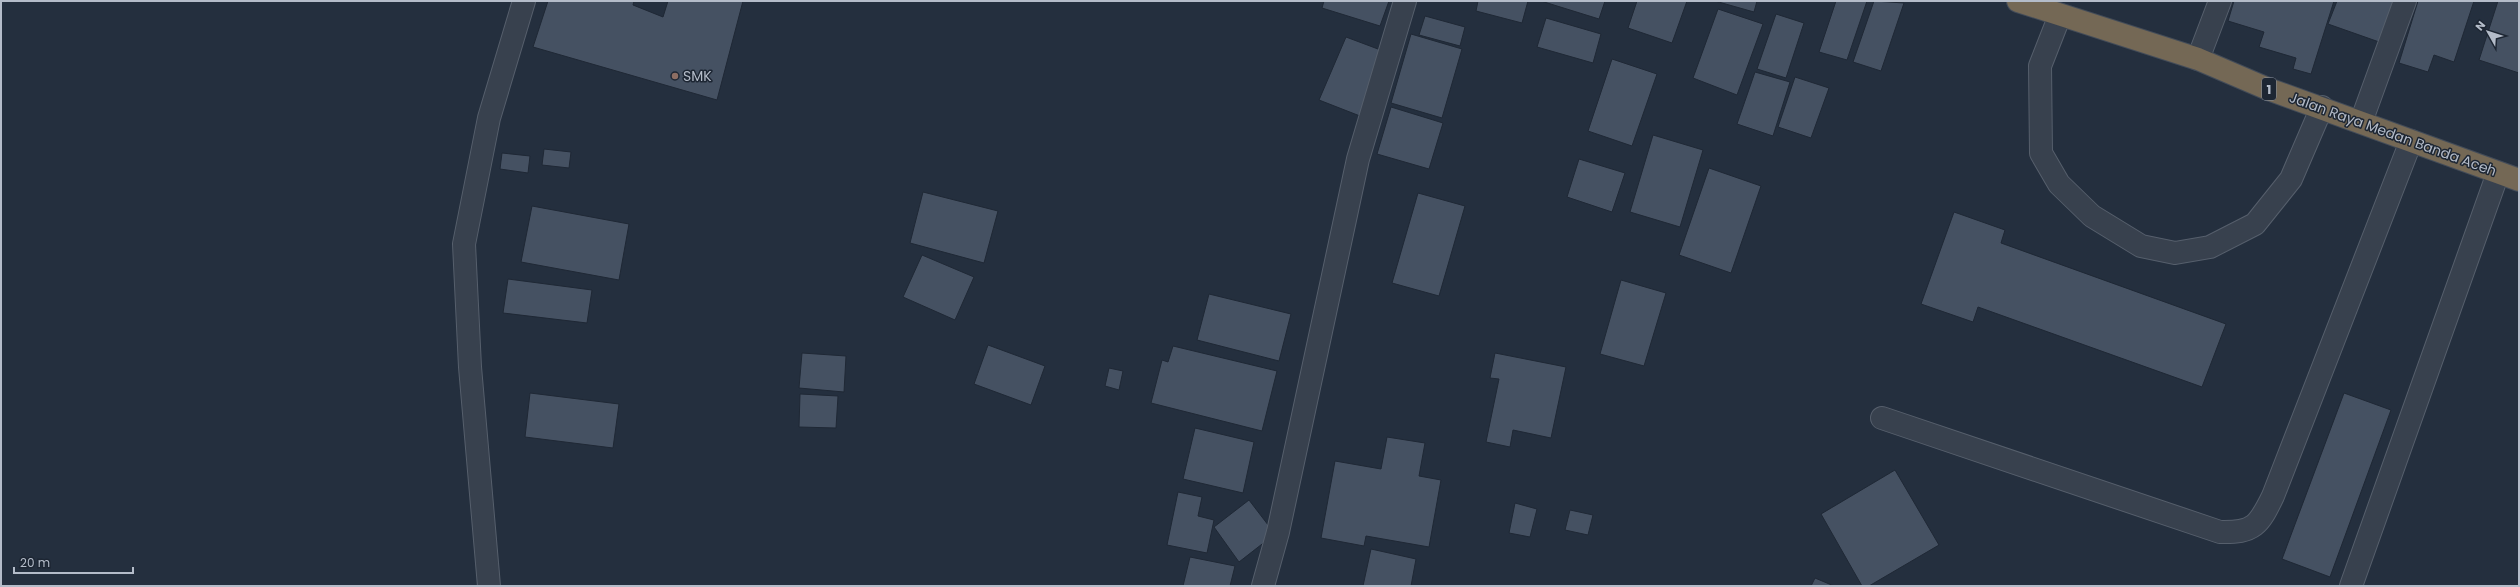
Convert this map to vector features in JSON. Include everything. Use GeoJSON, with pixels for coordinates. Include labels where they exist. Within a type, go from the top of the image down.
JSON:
{"type":"FeatureCollection","features":[{"type":"Feature","properties":{"kind":"highway","name":"Jalan Raya Medan Banda Aceh"},"geometry":{"type":"LineString","coordinates":[[2018,1],[2198,59],[2268,89],[2322,107],[2519,180]]}},
{"type":"Feature","properties":{"kind":"street"},"geometry":{"type":"LineString","coordinates":[[489,586],[470,367],[464,244],[489,118],[524,1]]}},
{"type":"Feature","properties":{"kind":"street"},"geometry":{"type":"LineString","coordinates":[[1263,586],[1278,532],[1358,159],[1405,1]]}},
{"type":"Feature","properties":{"kind":"street"},"geometry":{"type":"LineString","coordinates":[[2198,59],[2220,1]]}},
{"type":"Feature","properties":{"kind":"street"},"geometry":{"type":"LineString","coordinates":[[2361,122],[2405,1]]}},
{"type":"Feature","properties":{"kind":"street"},"geometry":{"type":"LineString","coordinates":[[2060,15],[2040,66],[2042,153],[2059,184],[2092,216],[2141,246],[2175,252],[2210,247],[2255,224],[2292,180],[2322,107]]}},
{"type":"Feature","properties":{"kind":"street"},"geometry":{"type":"LineString","coordinates":[[1882,418],[2220,532],[2240,533],[2260,522],[2273,496],[2411,141]]}},
{"type":"Feature","properties":{"kind":"street"},"geometry":{"type":"LineString","coordinates":[[2351,586],[2498,173]]}},
{"type":"Feature","properties":{"kind":"building","name":"SMK"},"geometry":{"type":"Polygon","coordinates":[[[548,1],[634,1],[633,5],[663,17],[668,1],[743,1],[717,100],[533,47],[548,1]]]}},
{"type":"Feature","properties":{"kind":"building"},"geometry":{"type":"Polygon","coordinates":[[[1324,1],[1389,1],[1380,26],[1322,8],[1324,1]]]}},
{"type":"Feature","properties":{"kind":"building"},"geometry":{"type":"Polygon","coordinates":[[[1478,1],[1528,1],[1522,23],[1476,11],[1478,1]]]}},
{"type":"Feature","properties":{"kind":"building"},"geometry":{"type":"Polygon","coordinates":[[[1541,1],[1605,1],[1599,19],[1541,1]]]}},
{"type":"Feature","properties":{"kind":"building"},"geometry":{"type":"Polygon","coordinates":[[[1637,1],[1687,1],[1672,43],[1628,28],[1637,1]]]}},
{"type":"Feature","properties":{"kind":"building"},"geometry":{"type":"Polygon","coordinates":[[[1715,1],[1757,1],[1754,12],[1715,1]]]}},
{"type":"Feature","properties":{"kind":"building"},"geometry":{"type":"Polygon","coordinates":[[[1836,1],[1867,1],[1847,60],[1819,52],[1836,1]]]}},
{"type":"Feature","properties":{"kind":"building"},"geometry":{"type":"Polygon","coordinates":[[[1874,1],[1904,3],[1881,71],[1853,62],[1874,1]]]}},
{"type":"Feature","properties":{"kind":"building"},"geometry":{"type":"Polygon","coordinates":[[[2234,1],[2334,1],[2311,74],[2293,69],[2296,58],[2259,47],[2264,32],[2228,21],[2234,1]]]}},
{"type":"Feature","properties":{"kind":"building"},"geometry":{"type":"Polygon","coordinates":[[[2337,1],[2397,1],[2382,43],[2328,24],[2337,1]]]}},
{"type":"Feature","properties":{"kind":"building"},"geometry":{"type":"Polygon","coordinates":[[[2418,1],[2474,1],[2454,62],[2434,55],[2428,72],[2399,63],[2418,1]]]}},
{"type":"Feature","properties":{"kind":"building"},"geometry":{"type":"Polygon","coordinates":[[[2498,1],[2519,1],[2519,73],[2479,60],[2498,1]]]}},
{"type":"Feature","properties":{"kind":"building"},"geometry":{"type":"Polygon","coordinates":[[[1718,9],[1763,24],[1737,95],[1693,78],[1718,9]]]}},
{"type":"Feature","properties":{"kind":"building"},"geometry":{"type":"Polygon","coordinates":[[[1776,14],[1804,23],[1786,78],[1757,69],[1776,14]]]}},
{"type":"Feature","properties":{"kind":"building"},"geometry":{"type":"Polygon","coordinates":[[[1425,16],[1465,27],[1460,46],[1419,35],[1425,16]]]}},
{"type":"Feature","properties":{"kind":"building"},"geometry":{"type":"Polygon","coordinates":[[[1546,18],[1601,34],[1593,63],[1537,47],[1546,18]]]}},
{"type":"Feature","properties":{"kind":"building"},"geometry":{"type":"Polygon","coordinates":[[[1411,34],[1462,49],[1442,118],[1391,103],[1411,34]]]}},
{"type":"Feature","properties":{"kind":"building"},"geometry":{"type":"Polygon","coordinates":[[[1346,37],[1386,52],[1360,116],[1319,100],[1346,37]]]}},
{"type":"Feature","properties":{"kind":"building"},"geometry":{"type":"Polygon","coordinates":[[[1612,59],[1657,74],[1632,146],[1588,131],[1612,59]]]}},
{"type":"Feature","properties":{"kind":"building"},"geometry":{"type":"Polygon","coordinates":[[[1755,72],[1790,82],[1773,136],[1737,124],[1755,72]]]}},
{"type":"Feature","properties":{"kind":"building"},"geometry":{"type":"Polygon","coordinates":[[[1795,77],[1829,88],[1811,138],[1778,127],[1795,77]]]}},
{"type":"Feature","properties":{"kind":"building"},"geometry":{"type":"Polygon","coordinates":[[[1391,107],[1443,123],[1429,169],[1377,154],[1391,107]]]}},
{"type":"Feature","properties":{"kind":"building"},"geometry":{"type":"Polygon","coordinates":[[[1653,135],[1703,150],[1680,227],[1630,212],[1653,135]]]}},
{"type":"Feature","properties":{"kind":"building"},"geometry":{"type":"Polygon","coordinates":[[[544,149],[571,152],[569,168],[542,165],[544,149]]]}},
{"type":"Feature","properties":{"kind":"building"},"geometry":{"type":"Polygon","coordinates":[[[502,153],[530,156],[528,173],[500,169],[502,153]]]}},
{"type":"Feature","properties":{"kind":"building"},"geometry":{"type":"Polygon","coordinates":[[[1579,159],[1625,173],[1612,212],[1567,197],[1579,159]]]}},
{"type":"Feature","properties":{"kind":"building"},"geometry":{"type":"Polygon","coordinates":[[[1709,168],[1761,186],[1731,273],[1679,255],[1709,168]]]}},
{"type":"Feature","properties":{"kind":"building"},"geometry":{"type":"Polygon","coordinates":[[[923,192],[998,211],[984,263],[910,243],[923,192]]]}},
{"type":"Feature","properties":{"kind":"building"},"geometry":{"type":"Polygon","coordinates":[[[1418,193],[1465,206],[1439,296],[1392,283],[1418,193]]]}},
{"type":"Feature","properties":{"kind":"building"},"geometry":{"type":"Polygon","coordinates":[[[532,206],[629,224],[619,280],[521,262],[532,206]]]}},
{"type":"Feature","properties":{"kind":"building"},"geometry":{"type":"Polygon","coordinates":[[[1954,212],[2005,230],[2001,243],[2226,324],[2202,387],[1978,307],[1973,322],[1921,304],[1954,212]]]}},
{"type":"Feature","properties":{"kind":"building"},"geometry":{"type":"Polygon","coordinates":[[[922,255],[974,277],[955,320],[903,297],[922,255]]]}},
{"type":"Feature","properties":{"kind":"building"},"geometry":{"type":"Polygon","coordinates":[[[508,279],[592,290],[587,323],[503,313],[508,279]]]}},
{"type":"Feature","properties":{"kind":"building"},"geometry":{"type":"Polygon","coordinates":[[[1621,280],[1666,293],[1644,366],[1600,354],[1621,280]]]}},
{"type":"Feature","properties":{"kind":"building"},"geometry":{"type":"Polygon","coordinates":[[[1209,294],[1291,314],[1279,361],[1197,340],[1209,294]]]}},
{"type":"Feature","properties":{"kind":"building"},"geometry":{"type":"Polygon","coordinates":[[[988,345],[1045,366],[1031,405],[974,384],[988,345]]]}},
{"type":"Feature","properties":{"kind":"building"},"geometry":{"type":"Polygon","coordinates":[[[1173,346],[1277,371],[1262,431],[1151,403],[1162,360],[1168,362],[1173,346]]]}},
{"type":"Feature","properties":{"kind":"building"},"geometry":{"type":"Polygon","coordinates":[[[802,353],[846,356],[844,392],[799,388],[802,353]]]}},
{"type":"Feature","properties":{"kind":"building"},"geometry":{"type":"Polygon","coordinates":[[[1495,353],[1566,367],[1551,438],[1513,430],[1510,447],[1486,442],[1499,379],[1490,378],[1495,353]]]}},
{"type":"Feature","properties":{"kind":"building"},"geometry":{"type":"Polygon","coordinates":[[[1109,368],[1123,371],[1119,390],[1105,386],[1109,368]]]}},
{"type":"Feature","properties":{"kind":"building"},"geometry":{"type":"Polygon","coordinates":[[[530,393],[619,404],[613,448],[525,437],[530,393]]]}},
{"type":"Feature","properties":{"kind":"building"},"geometry":{"type":"Polygon","coordinates":[[[2344,393],[2391,410],[2330,577],[2282,559],[2344,393]]]}},
{"type":"Feature","properties":{"kind":"building"},"geometry":{"type":"Polygon","coordinates":[[[800,394],[838,396],[836,428],[799,427],[800,394]]]}},
{"type":"Feature","properties":{"kind":"building"},"geometry":{"type":"Polygon","coordinates":[[[1195,428],[1254,442],[1243,493],[1183,479],[1195,428]]]}},
{"type":"Feature","properties":{"kind":"building"},"geometry":{"type":"Polygon","coordinates":[[[1387,437],[1425,443],[1419,476],[1441,480],[1429,547],[1366,536],[1364,546],[1321,538],[1335,461],[1381,469],[1387,437]]]}},
{"type":"Feature","properties":{"kind":"building"},"geometry":{"type":"Polygon","coordinates":[[[1895,470],[1939,545],[1869,586],[1862,586],[1821,514],[1895,470]]]}},
{"type":"Feature","properties":{"kind":"building"},"geometry":{"type":"Polygon","coordinates":[[[1178,492],[1202,497],[1198,516],[1214,520],[1207,553],[1167,545],[1178,492]]]}},
{"type":"Feature","properties":{"kind":"building"},"geometry":{"type":"Polygon","coordinates":[[[1249,500],[1275,534],[1239,562],[1214,527],[1249,500]]]}},
{"type":"Feature","properties":{"kind":"building"},"geometry":{"type":"Polygon","coordinates":[[[1515,503],[1537,509],[1530,537],[1509,533],[1515,503]]]}},
{"type":"Feature","properties":{"kind":"building"},"geometry":{"type":"Polygon","coordinates":[[[1570,510],[1593,515],[1588,535],[1565,530],[1570,510]]]}},
{"type":"Feature","properties":{"kind":"building"},"geometry":{"type":"Polygon","coordinates":[[[1371,549],[1416,559],[1411,586],[1363,586],[1371,549]]]}},
{"type":"Feature","properties":{"kind":"building"},"geometry":{"type":"Polygon","coordinates":[[[1190,557],[1235,566],[1230,586],[1183,586],[1190,557]]]}},
{"type":"Feature","properties":{"kind":"building"},"geometry":{"type":"Polygon","coordinates":[[[1815,578],[1834,586],[1811,586],[1815,578]]]}},
{"type":"Feature","properties":{"kind":"place","name":"SMK"},"geometry":{"type":"Point","coordinates":[675,76]}}]}
